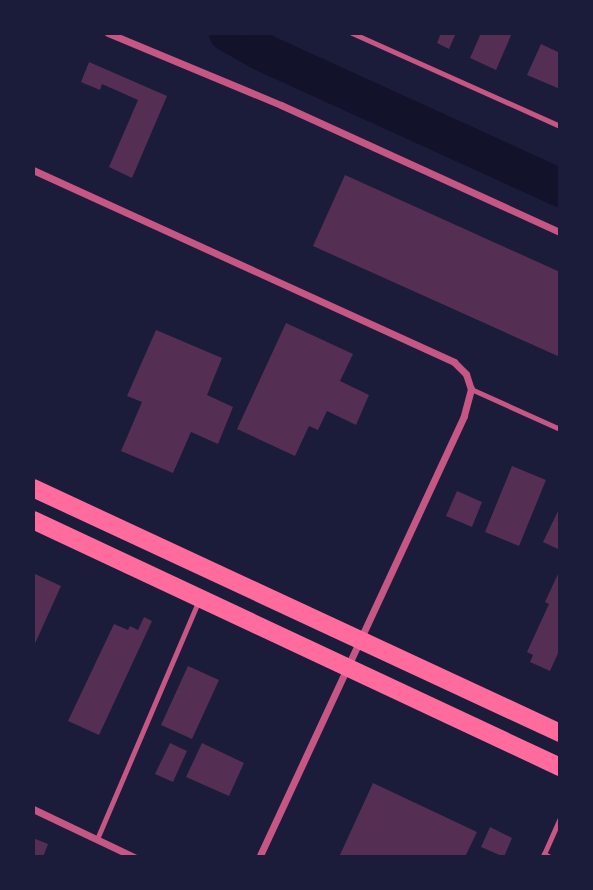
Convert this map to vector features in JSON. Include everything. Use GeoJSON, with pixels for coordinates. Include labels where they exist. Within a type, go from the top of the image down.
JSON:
{"type":"FeatureCollection","features":[{"type":"Feature","properties":{"kind":"main road"},"geometry":{"type":"LineString","coordinates":[[33,488],[560,733]]}},
{"type":"Feature","properties":{"kind":"main road"},"geometry":{"type":"LineString","coordinates":[[33,520],[560,767]]}},
{"type":"Feature","properties":{"kind":"street"},"geometry":{"type":"LineString","coordinates":[[108,33],[281,105],[560,232]]}},
{"type":"Feature","properties":{"kind":"street"},"geometry":{"type":"LineString","coordinates":[[33,170],[454,362],[466,374],[471,389],[464,416],[358,639],[259,857]]}},
{"type":"Feature","properties":{"kind":"street"},"geometry":{"type":"LineString","coordinates":[[33,809],[134,857]]}},
{"type":"Feature","properties":{"kind":"lane"},"geometry":{"type":"LineString","coordinates":[[352,33],[560,126]]}},
{"type":"Feature","properties":{"kind":"lane"},"geometry":{"type":"LineString","coordinates":[[471,389],[560,429]]}},
{"type":"Feature","properties":{"kind":"lane"},"geometry":{"type":"LineString","coordinates":[[97,839],[201,597]]}},
{"type":"Feature","properties":{"kind":"lane"},"geometry":{"type":"LineString","coordinates":[[550,857],[544,854],[560,818]]}},
{"type":"Feature","properties":{"kind":"building"},"geometry":{"type":"Polygon","coordinates":[[[441,33],[456,33],[449,49],[437,43],[441,33]]]}},
{"type":"Feature","properties":{"kind":"building"},"geometry":{"type":"Polygon","coordinates":[[[481,33],[512,33],[496,70],[470,58],[481,33]]]}},
{"type":"Feature","properties":{"kind":"building"},"geometry":{"type":"Polygon","coordinates":[[[541,44],[560,53],[560,89],[527,75],[541,44]]]}},
{"type":"Feature","properties":{"kind":"building"},"geometry":{"type":"Polygon","coordinates":[[[89,62],[167,96],[132,178],[109,167],[138,100],[102,84],[100,90],[81,82],[89,62]]]}},
{"type":"Feature","properties":{"kind":"building"},"geometry":{"type":"Polygon","coordinates":[[[345,175],[560,272],[560,357],[313,246],[345,175]]]}},
{"type":"Feature","properties":{"kind":"building"},"geometry":{"type":"Polygon","coordinates":[[[286,323],[353,354],[340,381],[369,395],[356,425],[327,411],[318,430],[309,426],[295,456],[237,429],[286,323]]]}},
{"type":"Feature","properties":{"kind":"building"},"geometry":{"type":"Polygon","coordinates":[[[156,330],[222,358],[207,395],[233,407],[218,444],[191,432],[173,473],[121,451],[142,402],[127,396],[156,330]]]}},
{"type":"Feature","properties":{"kind":"building"},"geometry":{"type":"Polygon","coordinates":[[[512,466],[546,480],[519,546],[485,532],[512,466]]]}},
{"type":"Feature","properties":{"kind":"building"},"geometry":{"type":"Polygon","coordinates":[[[457,491],[482,502],[472,527],[446,516],[457,491]]]}},
{"type":"Feature","properties":{"kind":"building"},"geometry":{"type":"Polygon","coordinates":[[[560,507],[560,550],[543,542],[560,507]]]}},
{"type":"Feature","properties":{"kind":"building"},"geometry":{"type":"Polygon","coordinates":[[[33,573],[61,586],[33,648],[33,573]]]}},
{"type":"Feature","properties":{"kind":"building"},"geometry":{"type":"Polygon","coordinates":[[[558,574],[560,649],[550,671],[530,662],[533,655],[527,652],[549,604],[545,602],[558,574]]]}},
{"type":"Feature","properties":{"kind":"building"},"geometry":{"type":"Polygon","coordinates":[[[144,617],[152,621],[99,735],[68,721],[114,624],[128,630],[130,626],[138,630],[144,617]]]}},
{"type":"Feature","properties":{"kind":"building"},"geometry":{"type":"Polygon","coordinates":[[[188,666],[219,680],[192,739],[161,725],[188,666]]]}},
{"type":"Feature","properties":{"kind":"building"},"geometry":{"type":"Polygon","coordinates":[[[170,743],[187,751],[173,782],[155,774],[170,743]]]}},
{"type":"Feature","properties":{"kind":"building"},"geometry":{"type":"Polygon","coordinates":[[[202,743],[244,763],[229,796],[186,777],[202,743]]]}},
{"type":"Feature","properties":{"kind":"building"},"geometry":{"type":"Polygon","coordinates":[[[373,783],[477,832],[465,857],[339,857],[373,783]]]}},
{"type":"Feature","properties":{"kind":"building"},"geometry":{"type":"Polygon","coordinates":[[[490,827],[512,838],[504,857],[481,847],[490,827]]]}},
{"type":"Feature","properties":{"kind":"building"},"geometry":{"type":"Polygon","coordinates":[[[33,838],[48,844],[43,857],[33,857],[33,838]]]}},
{"type":"Feature","properties":{"kind":"waterway"},"geometry":{"type":"LineString","coordinates":[[228,33],[260,51],[560,188]]}}]}
